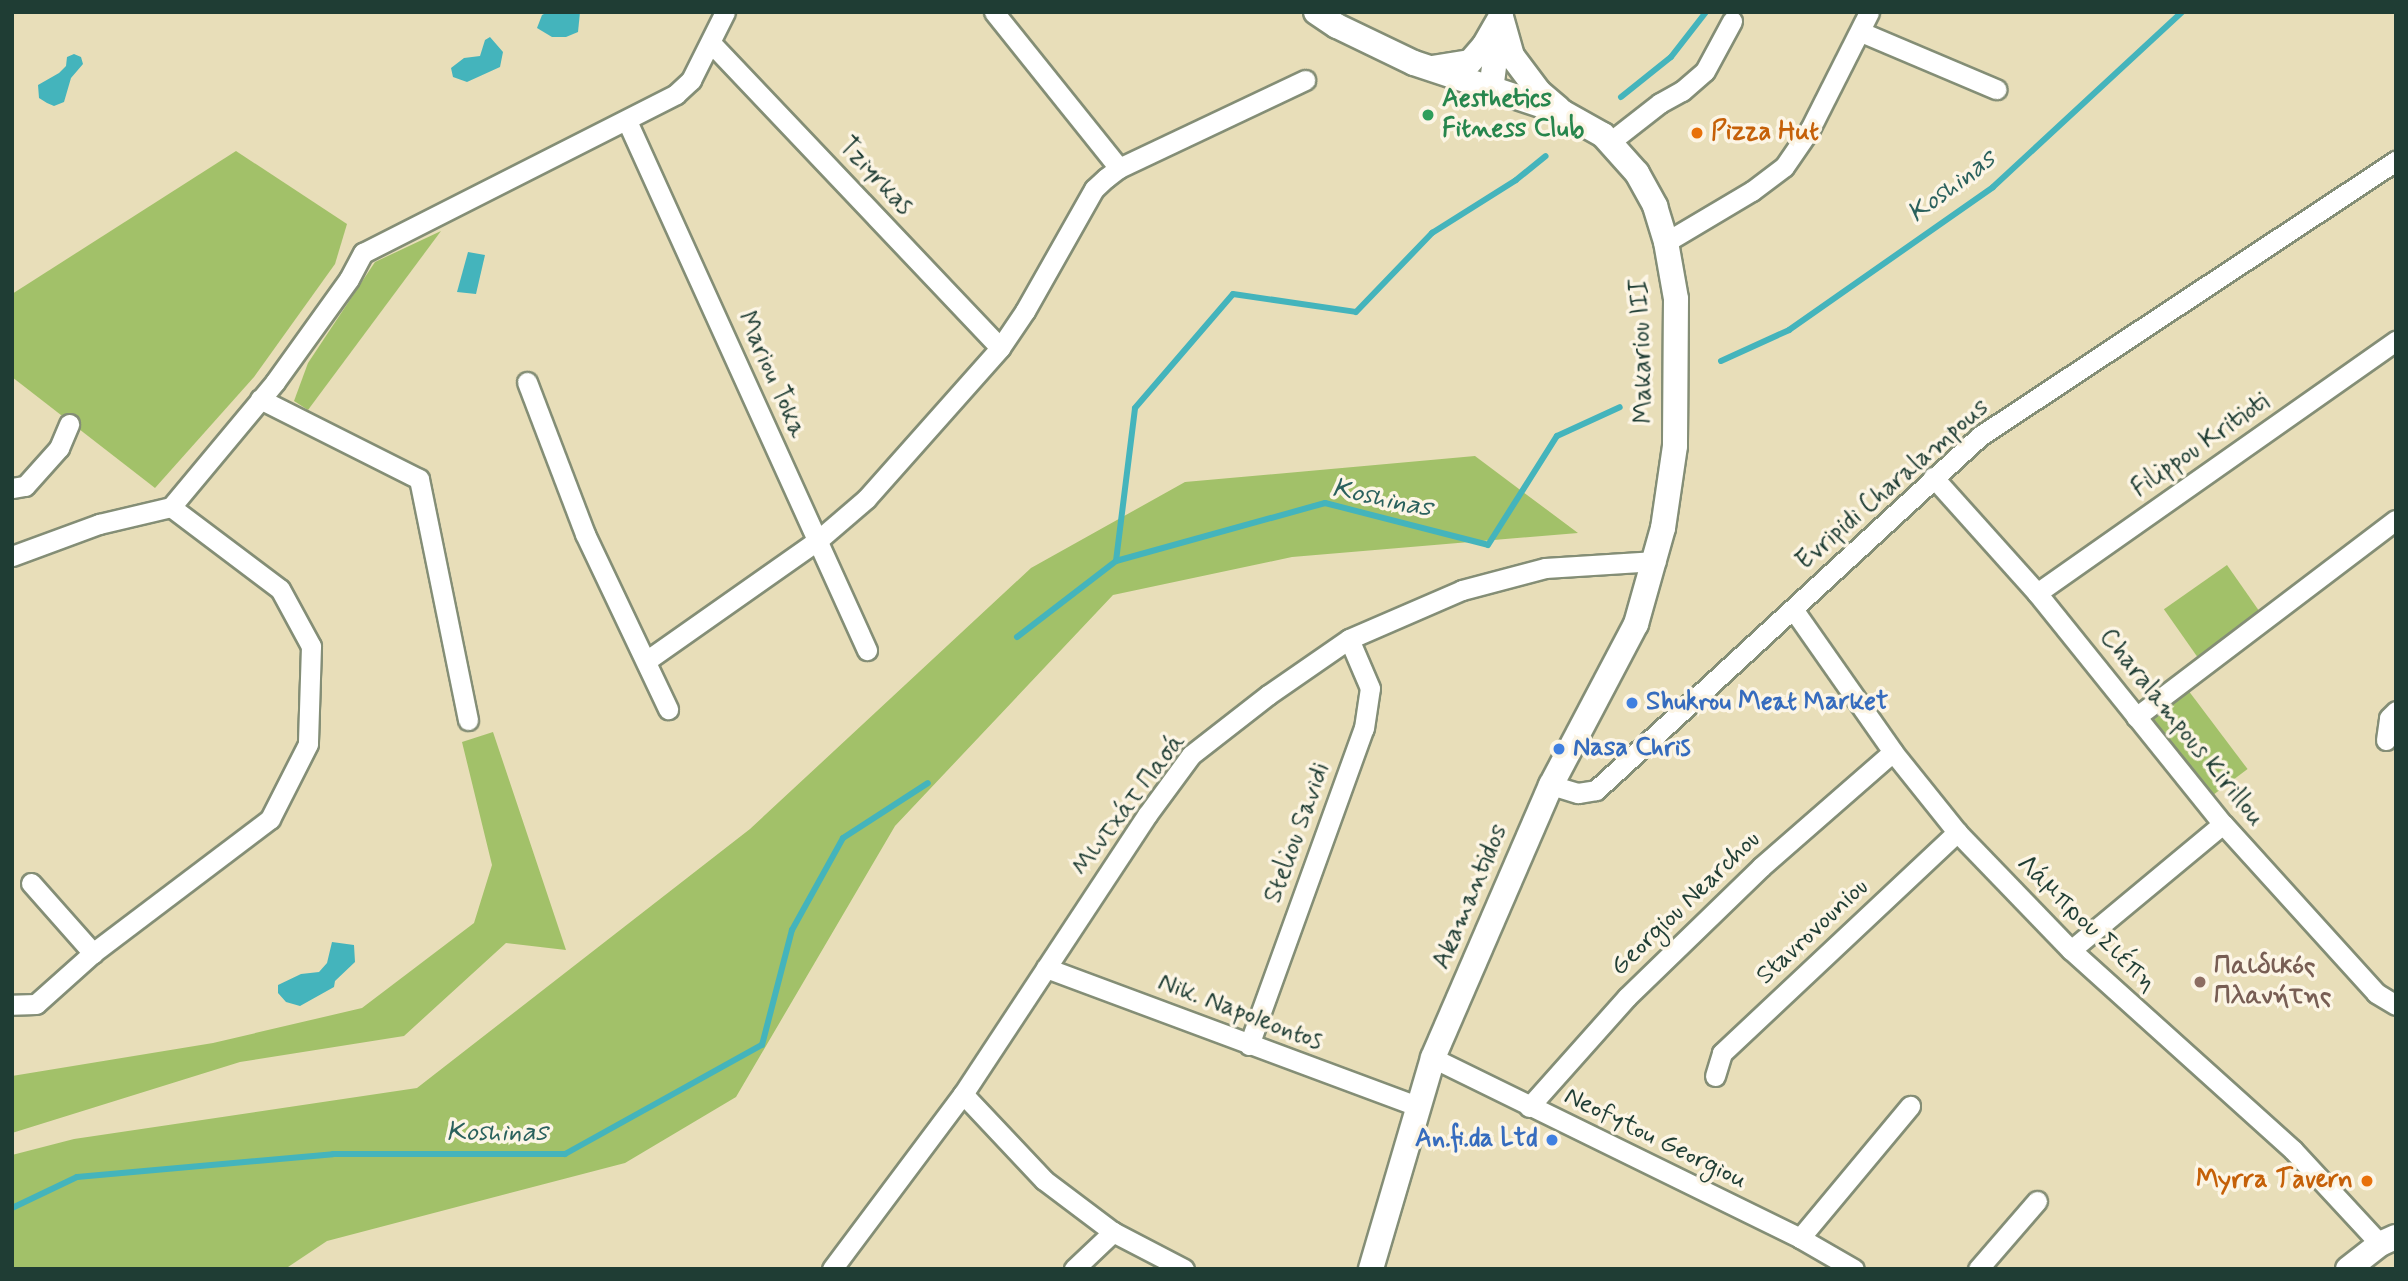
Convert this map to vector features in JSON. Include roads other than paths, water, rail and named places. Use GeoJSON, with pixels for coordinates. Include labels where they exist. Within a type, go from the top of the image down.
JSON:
{"type":"FeatureCollection","features":[{"type":"Feature","properties":{"kind":"main road","name":"Makariou III"},"geometry":{"type":"LineString","coordinates":[[1316,12],[1337,26],[1426,68],[1562,112],[1583,122],[1611,142],[1646,187],[1666,242],[1676,299],[1675,446],[1656,561]]}},
{"type":"Feature","properties":{"kind":"main road"},"geometry":{"type":"LineString","coordinates":[[1426,68],[1470,62],[1484,46],[1501,14]]}},
{"type":"Feature","properties":{"kind":"main road"},"geometry":{"type":"LineString","coordinates":[[1491,90],[1501,14]]}},
{"type":"Feature","properties":{"kind":"main road"},"geometry":{"type":"LineString","coordinates":[[1501,14],[1512,57],[1539,92],[1562,112]]}},
{"type":"Feature","properties":{"kind":"main road","name":"Akamantidos"},"geometry":{"type":"LineString","coordinates":[[1371,1269],[1433,1059],[1551,785],[1636,624],[1656,561]]}},
{"type":"Feature","properties":{"kind":"main road"},"geometry":{"type":"LineString","coordinates":[[2348,1269],[2388,1240]]}},
{"type":"Feature","properties":{"kind":"street"},"geometry":{"type":"LineString","coordinates":[[12,556],[99,524],[171,507],[260,399],[349,279],[362,253],[676,94],[691,80],[725,12]]}},
{"type":"Feature","properties":{"kind":"street"},"geometry":{"type":"LineString","coordinates":[[994,12],[1119,168]]}},
{"type":"Feature","properties":{"kind":"street"},"geometry":{"type":"LineString","coordinates":[[1666,242],[1752,191],[1784,167],[1810,128],[1869,12]]}},
{"type":"Feature","properties":{"kind":"street"},"geometry":{"type":"LineString","coordinates":[[1611,142],[1705,71],[1732,21]]}},
{"type":"Feature","properties":{"kind":"street"},"geometry":{"type":"LineString","coordinates":[[1861,32],[1996,89]]}},
{"type":"Feature","properties":{"kind":"street","name":"Tziyrkas"},"geometry":{"type":"LineString","coordinates":[[711,43],[1000,348]]}},
{"type":"Feature","properties":{"kind":"street"},"geometry":{"type":"LineString","coordinates":[[646,661],[817,541],[866,499],[1000,348],[1094,190],[1119,168],[1305,80]]}},
{"type":"Feature","properties":{"kind":"street","name":"Mariou Toka"},"geometry":{"type":"LineString","coordinates":[[627,121],[867,650]]}},
{"type":"Feature","properties":{"kind":"street","name":"Evripidi Charalampous"},"geometry":{"type":"LineString","coordinates":[[1551,785],[1578,793],[1596,790],[1980,436],[2396,161]]}},
{"type":"Feature","properties":{"kind":"street","name":"Filippou Kritioti"},"geometry":{"type":"LineString","coordinates":[[2037,593],[2396,341]]}},
{"type":"Feature","properties":{"kind":"street"},"geometry":{"type":"LineString","coordinates":[[527,382],[585,534],[668,709]]}},
{"type":"Feature","properties":{"kind":"street"},"geometry":{"type":"LineString","coordinates":[[260,399],[419,479],[468,720]]}},
{"type":"Feature","properties":{"kind":"street"},"geometry":{"type":"LineString","coordinates":[[12,488],[25,486],[59,448],[69,424]]}},
{"type":"Feature","properties":{"kind":"street","name":"Charalampous Kirillou"},"geometry":{"type":"LineString","coordinates":[[1933,477],[2037,593],[2223,824],[2376,993],[2396,1004]]}},
{"type":"Feature","properties":{"kind":"street"},"geometry":{"type":"LineString","coordinates":[[12,1005],[36,1004],[93,953],[270,819],[309,744],[311,646],[280,589],[171,507]]}},
{"type":"Feature","properties":{"kind":"street"},"geometry":{"type":"LineString","coordinates":[[2136,717],[2396,520]]}},
{"type":"Feature","properties":{"kind":"street","name":"Μιντχάτ Πασά"},"geometry":{"type":"LineString","coordinates":[[832,1269],[963,1094],[1147,816],[1191,755],[1268,695],[1349,639],[1462,590],[1533,571],[1656,561]]}},
{"type":"Feature","properties":{"kind":"street","name":"Λάμπρου Σιέπη"},"geometry":{"type":"LineString","coordinates":[[1793,609],[1893,752],[1957,832],[2071,950],[2293,1150],[2388,1240]]}},
{"type":"Feature","properties":{"kind":"street","name":"Steliou Savidi"},"geometry":{"type":"LineString","coordinates":[[1250,1045],[1364,728],[1370,688],[1349,639]]}},
{"type":"Feature","properties":{"kind":"street"},"geometry":{"type":"LineString","coordinates":[[2386,740],[2389,719],[2396,711]]}},
{"type":"Feature","properties":{"kind":"street","name":"Georgiou Nearchou"},"geometry":{"type":"LineString","coordinates":[[1529,1107],[1627,997],[1761,867],[1893,752]]}},
{"type":"Feature","properties":{"kind":"street"},"geometry":{"type":"LineString","coordinates":[[2071,950],[2223,824]]}},
{"type":"Feature","properties":{"kind":"street","name":"Stavrovouniou"},"geometry":{"type":"LineString","coordinates":[[1715,1076],[1722,1053],[1957,832]]}},
{"type":"Feature","properties":{"kind":"street"},"geometry":{"type":"LineString","coordinates":[[31,883],[93,953]]}},
{"type":"Feature","properties":{"kind":"street","name":"Nik. Napoleontos"},"geometry":{"type":"LineString","coordinates":[[1046,968],[1417,1106]]}},
{"type":"Feature","properties":{"kind":"street","name":"Neofytou Georgiou"},"geometry":{"type":"LineString","coordinates":[[1433,1059],[1800,1238],[1854,1269]]}},
{"type":"Feature","properties":{"kind":"street"},"geometry":{"type":"LineString","coordinates":[[963,1094],[1044,1180],[1113,1232],[1184,1269]]}},
{"type":"Feature","properties":{"kind":"street"},"geometry":{"type":"LineString","coordinates":[[1800,1238],[1910,1106]]}},
{"type":"Feature","properties":{"kind":"street"},"geometry":{"type":"LineString","coordinates":[[1978,1269],[2037,1201]]}},
{"type":"Feature","properties":{"kind":"street"},"geometry":{"type":"LineString","coordinates":[[1074,1269],[1113,1232]]}},
{"type":"Feature","properties":{"kind":"water"},"geometry":{"type":"Polygon","coordinates":[[[548,12],[580,12],[578,32],[566,37],[552,37],[537,28],[542,15],[548,12]]]}},
{"type":"Feature","properties":{"kind":"water"},"geometry":{"type":"Polygon","coordinates":[[[490,37],[503,52],[500,67],[467,82],[453,77],[451,68],[464,58],[480,56],[485,40],[490,37]]]}},
{"type":"Feature","properties":{"kind":"water"},"geometry":{"type":"Polygon","coordinates":[[[74,54],[81,57],[83,64],[71,78],[64,102],[54,106],[39,98],[38,85],[59,73],[66,66],[67,57],[74,54]]]}},
{"type":"Feature","properties":{"kind":"water"},"geometry":{"type":"Polygon","coordinates":[[[468,252],[485,255],[476,294],[457,292],[468,252]]]}},
{"type":"Feature","properties":{"kind":"water"},"geometry":{"type":"Polygon","coordinates":[[[332,942],[354,945],[355,962],[335,981],[334,987],[300,1006],[286,1002],[278,993],[278,985],[301,974],[319,972],[327,963],[332,942]]]}},
{"type":"Feature","properties":{"kind":"waterway"},"geometry":{"type":"LineString","coordinates":[[1621,97],[1671,57],[1706,12]]}},
{"type":"Feature","properties":{"kind":"waterway","name":"Koshinas"},"geometry":{"type":"LineString","coordinates":[[1721,361],[1789,330],[1993,187],[2182,12]]}},
{"type":"Feature","properties":{"kind":"waterway"},"geometry":{"type":"LineString","coordinates":[[1116,561],[1135,408],[1233,294],[1356,312],[1432,233],[1516,180],[1546,156]]}},
{"type":"Feature","properties":{"kind":"waterway","name":"Koshinas"},"geometry":{"type":"LineString","coordinates":[[1017,637],[1116,561],[1325,503],[1488,545],[1557,436],[1620,407]]}},
{"type":"Feature","properties":{"kind":"waterway","name":"Koshinas"},"geometry":{"type":"LineString","coordinates":[[12,1208],[77,1177],[333,1154],[565,1154],[762,1045],[792,930],[843,838],[928,783]]}},
{"type":"Feature","properties":{"kind":"place","name":"Aesthetics Fitness Club"},"geometry":{"type":"Point","coordinates":[1428,115]}},
{"type":"Feature","properties":{"kind":"place","name":"Pizza Hut"},"geometry":{"type":"Point","coordinates":[1697,133]}},
{"type":"Feature","properties":{"kind":"place","name":"Shukrou Meat Market"},"geometry":{"type":"Point","coordinates":[1632,703]}},
{"type":"Feature","properties":{"kind":"place","name":"Nasa Chris"},"geometry":{"type":"Point","coordinates":[1559,749]}},
{"type":"Feature","properties":{"kind":"place","name":"Παιδικός Πλανήτης"},"geometry":{"type":"Point","coordinates":[2200,982]}},
{"type":"Feature","properties":{"kind":"place","name":"An.fi.da Ltd"},"geometry":{"type":"Point","coordinates":[1552,1140]}},
{"type":"Feature","properties":{"kind":"place","name":"Myrra Tavern"},"geometry":{"type":"Point","coordinates":[2367,1181]}}]}
